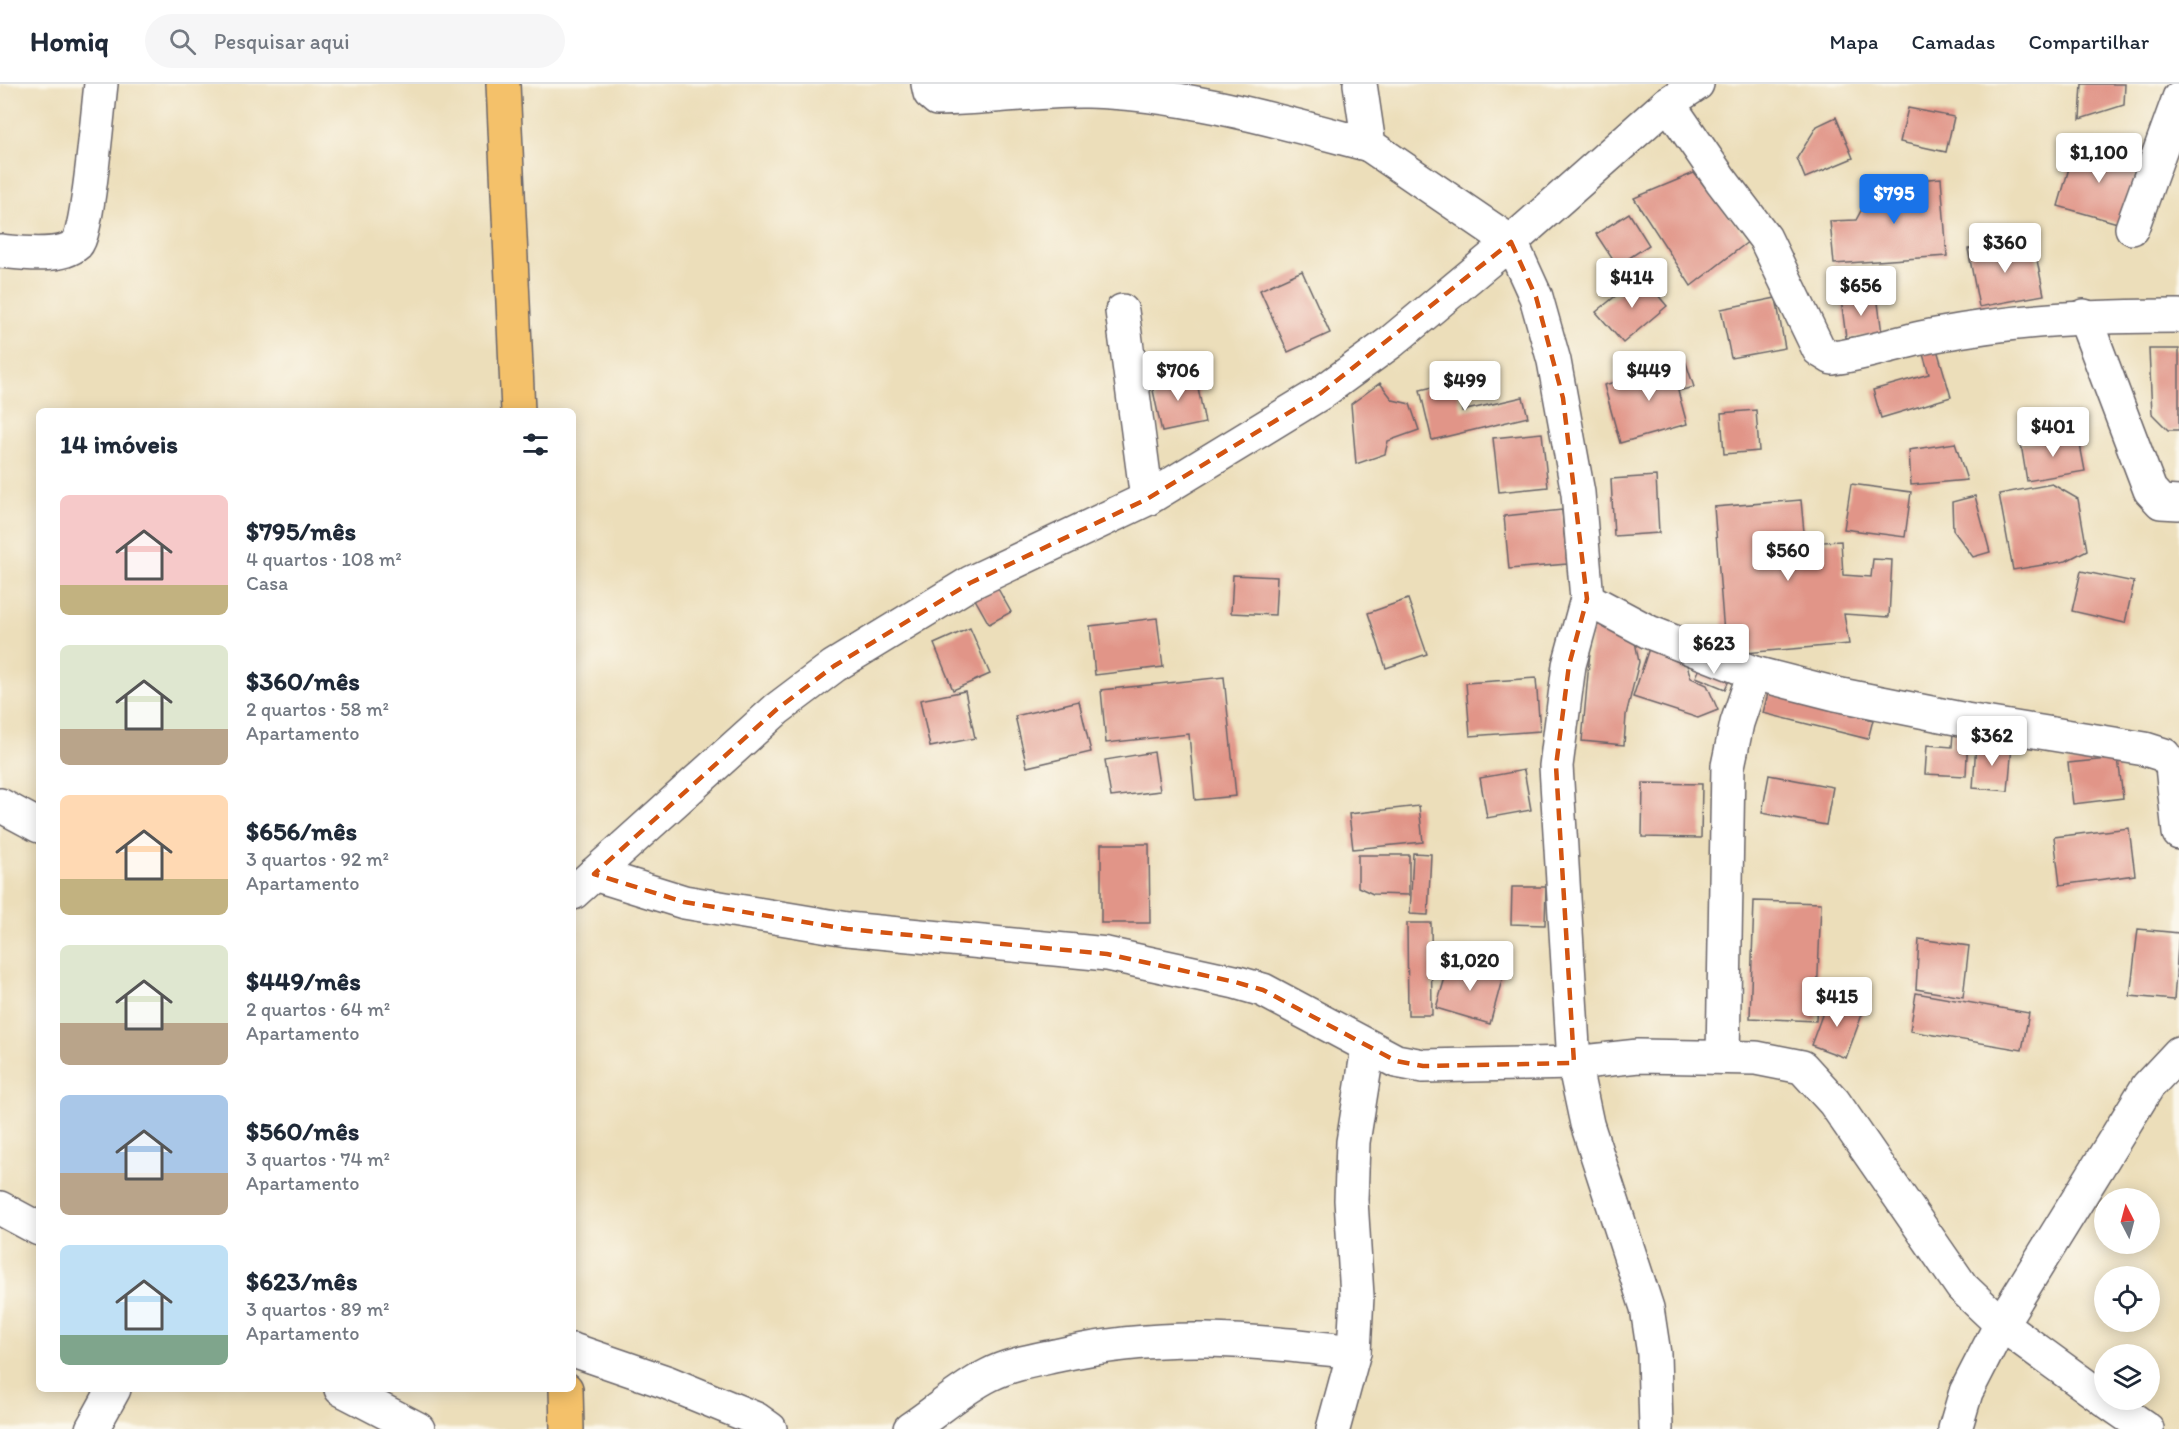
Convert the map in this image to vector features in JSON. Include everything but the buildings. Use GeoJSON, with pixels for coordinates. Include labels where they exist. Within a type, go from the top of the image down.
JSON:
{"type":"FeatureCollection","features":[{"type":"Feature","properties":{"kind":"main road"},"geometry":{"type":"LineString","coordinates":[[502,84],[518,408]]}},
{"type":"Feature","properties":{"kind":"main road"},"geometry":{"type":"LineString","coordinates":[[566,1392],[567,1429]]}},
{"type":"Feature","properties":{"kind":"street"},"geometry":{"type":"LineString","coordinates":[[0,251],[36,255],[60,251],[77,244],[82,233],[86,210],[101,84]]}},
{"type":"Feature","properties":{"kind":"street"},"geometry":{"type":"LineString","coordinates":[[928,84],[930,93],[937,99],[1046,91],[1090,91],[1156,98],[1246,115],[1369,145],[1511,242],[1536,297],[1563,398],[1578,493],[1587,599],[1569,665],[1556,766],[1574,1063],[1587,1124],[1647,1308],[1654,1354],[1656,1429]]}},
{"type":"Feature","properties":{"kind":"street"},"geometry":{"type":"LineString","coordinates":[[1360,84],[1369,145]]}},
{"type":"Feature","properties":{"kind":"street"},"geometry":{"type":"LineString","coordinates":[[583,884],[777,709],[834,666],[970,583],[1147,499],[1321,393],[1391,342],[1511,242],[1668,103],[1697,84]]}},
{"type":"Feature","properties":{"kind":"street"},"geometry":{"type":"LineString","coordinates":[[2132,228],[2179,98]]}},
{"type":"Feature","properties":{"kind":"street"},"geometry":{"type":"LineString","coordinates":[[1668,103],[1721,180],[1765,238],[1819,350],[1832,358],[1945,333],[2012,322],[2084,316],[2179,316]]}},
{"type":"Feature","properties":{"kind":"street"},"geometry":{"type":"LineString","coordinates":[[1122,311],[1147,499]]}},
{"type":"Feature","properties":{"kind":"street"},"geometry":{"type":"LineString","coordinates":[[2084,316],[2150,490],[2161,502],[2179,503]]}},
{"type":"Feature","properties":{"kind":"street"},"geometry":{"type":"LineString","coordinates":[[1587,599],[1649,632],[1754,673],[1836,694],[1966,720],[2145,749],[2164,755],[2172,766],[2176,782],[2179,833]]}},
{"type":"Feature","properties":{"kind":"street"},"geometry":{"type":"LineString","coordinates":[[1723,1057],[1728,766],[1737,723],[1754,673]]}},
{"type":"Feature","properties":{"kind":"street"},"geometry":{"type":"LineString","coordinates":[[0,805],[36,824]]}},
{"type":"Feature","properties":{"kind":"street"},"geometry":{"type":"LineString","coordinates":[[583,884],[847,929],[1107,954],[1263,990],[1332,1025],[1368,1048],[1396,1061],[1423,1066],[1574,1063],[1638,1056],[1756,1058],[1802,1066],[1834,1102],[1962,1287],[2001,1324],[2094,1391]]}},
{"type":"Feature","properties":{"kind":"street"},"geometry":{"type":"LineString","coordinates":[[1333,1429],[1353,1352],[1357,1296],[1351,1200],[1353,1142],[1368,1048]]}},
{"type":"Feature","properties":{"kind":"street"},"geometry":{"type":"LineString","coordinates":[[1955,1429],[1966,1392],[2001,1324],[2148,1086],[2179,1053]]}},
{"type":"Feature","properties":{"kind":"street"},"geometry":{"type":"LineString","coordinates":[[0,1208],[36,1227]]}},
{"type":"Feature","properties":{"kind":"street"},"geometry":{"type":"LineString","coordinates":[[910,1429],[989,1375],[1033,1360],[1096,1346],[1181,1338],[1241,1339],[1353,1352]]}},
{"type":"Feature","properties":{"kind":"street"},"geometry":{"type":"LineString","coordinates":[[576,1351],[666,1382],[756,1419],[770,1429]]}},
{"type":"Feature","properties":{"kind":"street"},"geometry":{"type":"LineString","coordinates":[[92,1429],[112,1392]]}},
{"type":"Feature","properties":{"kind":"street"},"geometry":{"type":"LineString","coordinates":[[347,1392],[418,1429]]}},
{"type":"Feature","properties":{"kind":"street"},"geometry":{"type":"LineString","coordinates":[[2120,1410],[2147,1429]]}},
{"type":"Feature","properties":{"kind":"highlighted area"},"geometry":{"type":"Polygon","coordinates":[[[1511,242],[1536,297],[1563,398],[1587,599],[1569,665],[1556,766],[1574,1063],[1423,1066],[1396,1061],[1263,990],[1235,982],[1107,954],[847,929],[684,902],[594,874],[777,709],[834,666],[970,583],[1147,499],[1321,393],[1511,242]]]}}]}
